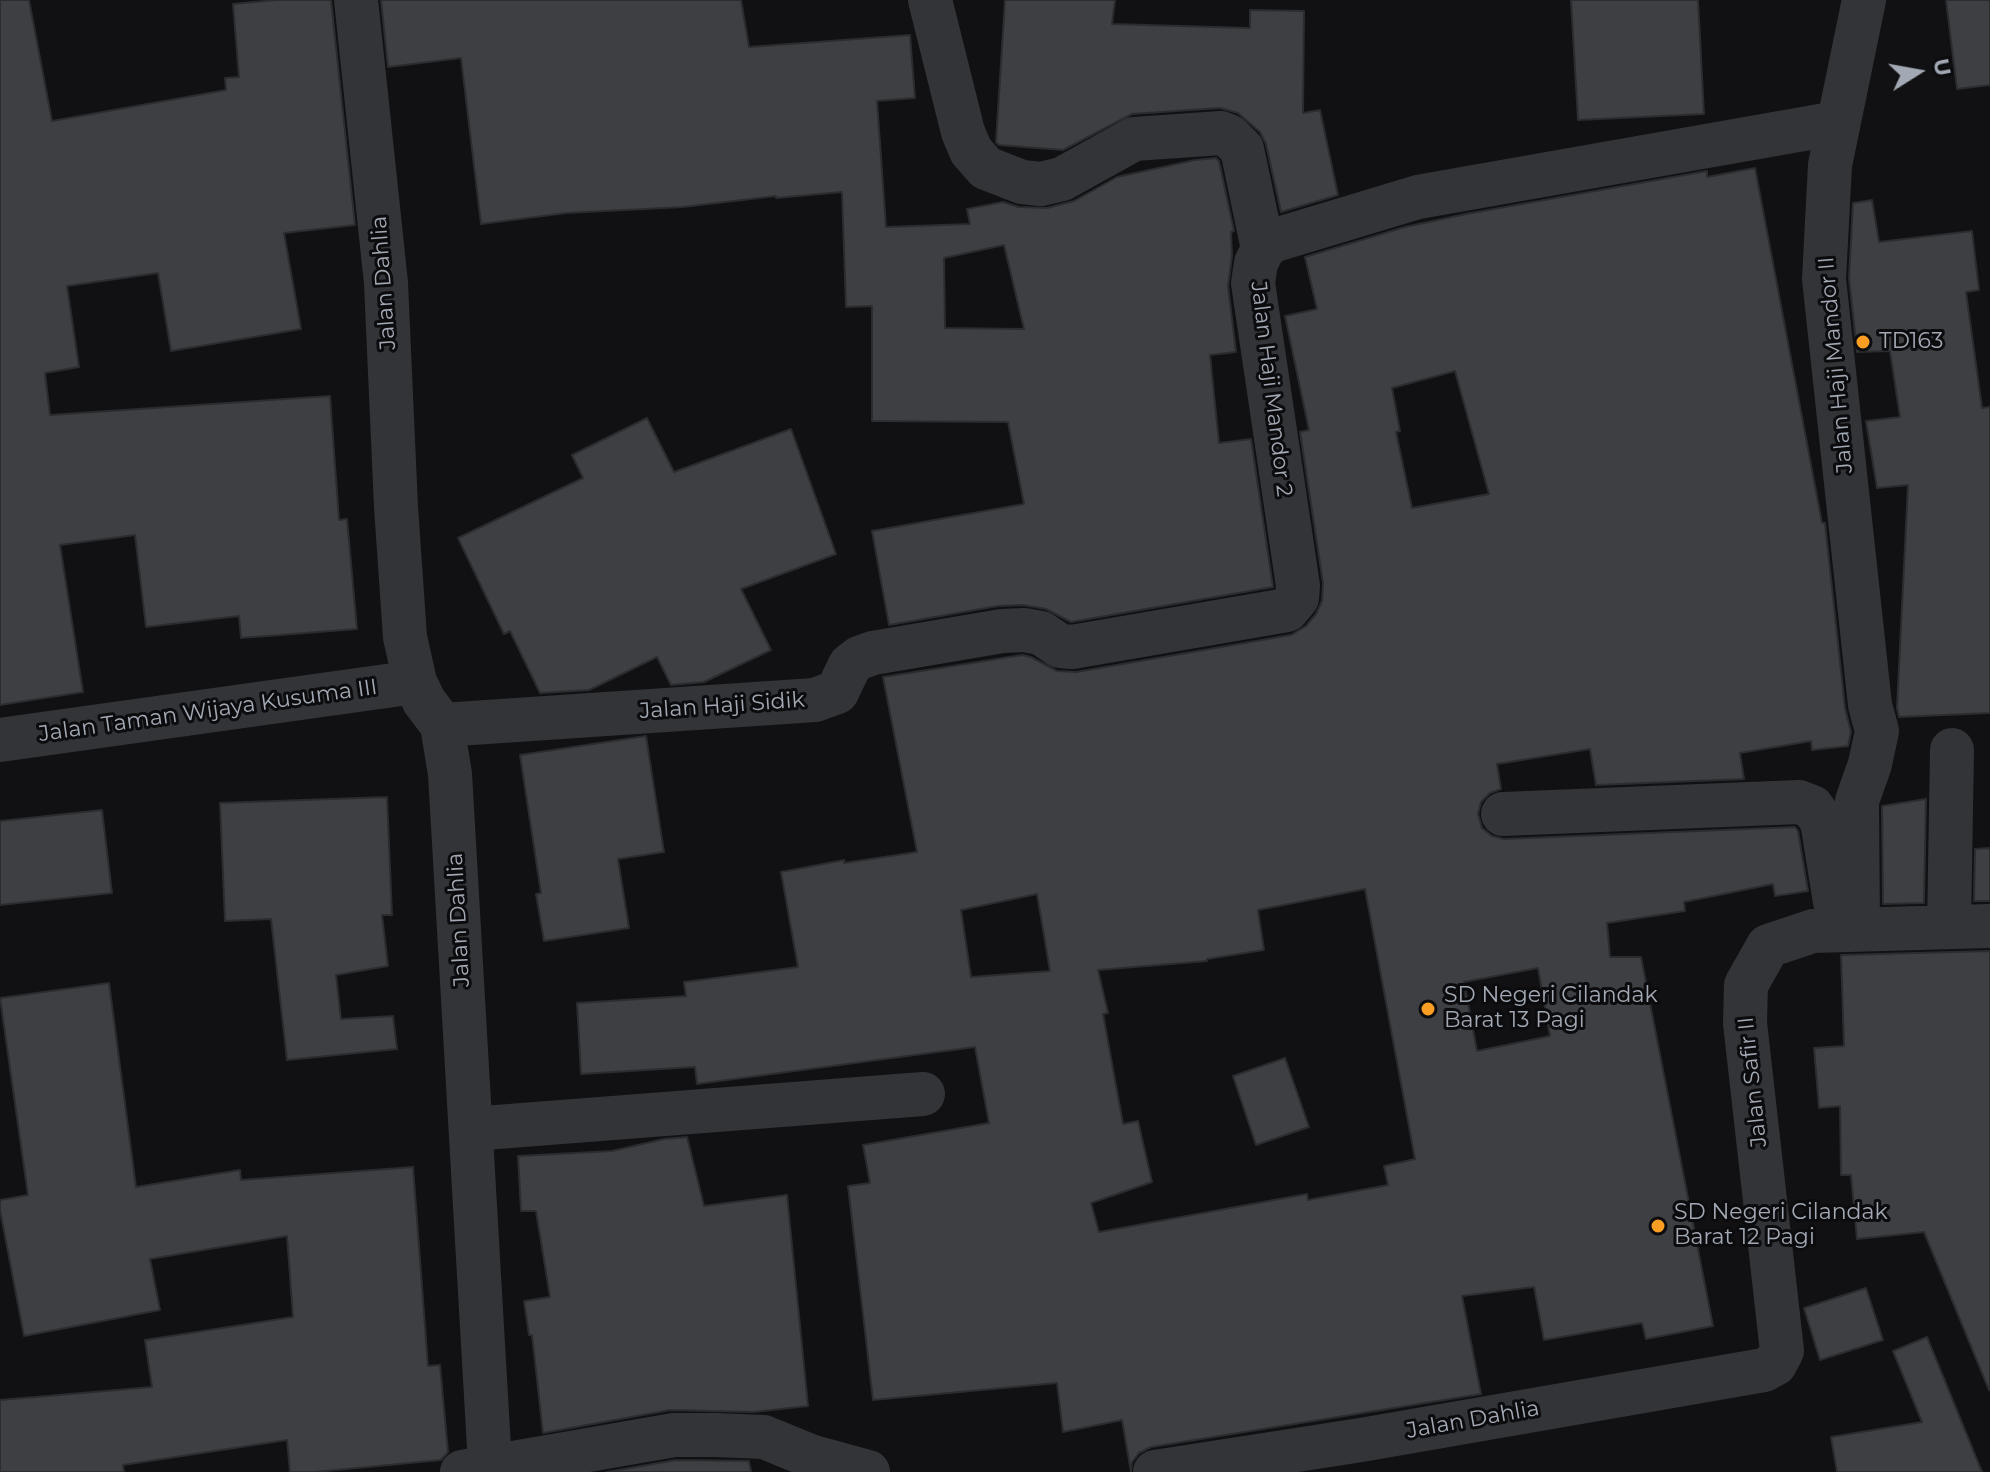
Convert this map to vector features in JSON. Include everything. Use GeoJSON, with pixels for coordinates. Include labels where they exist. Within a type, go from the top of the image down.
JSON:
{"type":"FeatureCollection","features":[{"type":"Feature","properties":{"kind":"street","name":"Jalan Dahlia"},"geometry":{"type":"LineString","coordinates":[[356,0],[386,283],[405,637],[415,682],[424,701],[442,725],[450,774],[471,1129],[476,1469],[674,1435],[715,1435],[764,1437],[813,1457],[868,1472]]}},
{"type":"Feature","properties":{"kind":"street"},"geometry":{"type":"LineString","coordinates":[[930,0],[963,132],[971,151],[986,168],[1022,182],[1041,184],[1062,179],[1134,139],[1221,133],[1229,136],[1242,149],[1263,249]]}},
{"type":"Feature","properties":{"kind":"street","name":"Jalan Haji Mandor II"},"geometry":{"type":"LineString","coordinates":[[1847,930],[1857,801],[1877,731],[1870,705],[1824,279],[1830,165],[1864,0]]}},
{"type":"Feature","properties":{"kind":"street","name":"Jalan Haji Mandor 2"},"geometry":{"type":"LineString","coordinates":[[1072,647],[1287,610],[1297,598],[1298,586],[1253,283],[1256,263],[1263,249],[1272,241],[1418,197],[1837,123]]}},
{"type":"Feature","properties":{"kind":"street","name":"Jalan Haji Sidik"},"geometry":{"type":"LineString","coordinates":[[442,725],[815,700],[837,692],[850,665],[859,658],[1002,631],[1041,633],[1060,646],[1072,647]]}},
{"type":"Feature","properties":{"kind":"street","name":"Jalan Taman Wijaya Kusuma III"},"geometry":{"type":"LineString","coordinates":[[0,740],[415,682]]}},
{"type":"Feature","properties":{"kind":"street"},"geometry":{"type":"LineString","coordinates":[[1952,750],[1969,927]]}},
{"type":"Feature","properties":{"kind":"street"},"geometry":{"type":"LineString","coordinates":[[1503,814],[1799,802],[1812,807],[1822,821],[1835,897],[1847,930]]}},
{"type":"Feature","properties":{"kind":"street","name":"Jalan Safir II"},"geometry":{"type":"LineString","coordinates":[[1782,1351],[1745,1023],[1746,985],[1768,946],[1813,931],[1969,927]]}},
{"type":"Feature","properties":{"kind":"street"},"geometry":{"type":"LineString","coordinates":[[471,1129],[923,1094]]}},
{"type":"Feature","properties":{"kind":"street","name":"Jalan Dahlia"},"geometry":{"type":"LineString","coordinates":[[1155,1472],[1361,1440],[1764,1370],[1775,1364],[1782,1351]]}},
{"type":"Feature","properties":{"kind":"building"},"geometry":{"type":"Polygon","coordinates":[[[0,0],[29,0],[52,121],[226,90],[225,78],[239,77],[233,4],[331,0],[355,225],[284,233],[301,329],[171,351],[158,273],[67,286],[79,367],[45,373],[50,415],[330,396],[339,520],[347,519],[357,629],[241,638],[239,616],[146,627],[135,535],[60,545],[83,692],[0,705],[0,0]]]}},
{"type":"Feature","properties":{"kind":"building"},"geometry":{"type":"Polygon","coordinates":[[[381,0],[741,0],[749,47],[910,35],[915,98],[877,101],[886,227],[970,224],[967,209],[1003,202],[1019,207],[1047,208],[1074,201],[1117,177],[1216,158],[1234,231],[1231,232],[1228,286],[1236,352],[1210,355],[1219,443],[1251,439],[1273,587],[1071,622],[1046,609],[1023,605],[998,606],[889,625],[872,531],[1024,504],[1008,422],[872,421],[872,306],[846,307],[842,192],[683,207],[566,213],[481,224],[461,58],[388,67],[381,0]],[[1004,245],[944,258],[945,328],[1024,329],[1004,245]]]}},
{"type":"Feature","properties":{"kind":"building"},"geometry":{"type":"Polygon","coordinates":[[[1005,0],[1115,0],[1112,24],[1250,28],[1250,10],[1304,11],[1303,113],[1320,110],[1338,195],[1281,212],[1266,144],[1260,132],[1238,113],[1220,108],[1132,114],[1063,150],[999,145],[996,142],[1005,0]]]}},
{"type":"Feature","properties":{"kind":"building"},"geometry":{"type":"Polygon","coordinates":[[[1571,0],[1698,0],[1704,114],[1578,120],[1571,0]]]}},
{"type":"Feature","properties":{"kind":"building"},"geometry":{"type":"Polygon","coordinates":[[[1946,0],[1990,0],[1990,85],[1957,89],[1946,0]]]}},
{"type":"Feature","properties":{"kind":"building"},"geometry":{"type":"Polygon","coordinates":[[[1755,168],[1822,523],[1825,523],[1845,708],[1851,732],[1848,746],[1812,750],[1811,741],[1740,753],[1744,779],[1596,785],[1590,749],[1497,764],[1501,789],[1490,793],[1481,802],[1478,814],[1482,828],[1492,836],[1504,839],[1795,827],[1798,831],[1808,891],[1775,896],[1773,884],[1684,902],[1685,911],[1607,923],[1610,957],[1641,957],[1713,1326],[1646,1339],[1642,1323],[1544,1340],[1534,1287],[1462,1296],[1481,1394],[1151,1447],[1139,1453],[1132,1462],[1131,1472],[1122,1420],[1063,1432],[1057,1383],[873,1400],[848,1186],[870,1183],[863,1145],[989,1123],[975,1047],[697,1084],[695,1067],[581,1074],[577,1003],[686,996],[684,982],[798,967],[781,872],[844,860],[844,863],[917,852],[883,677],[1022,655],[1057,671],[1076,672],[1291,635],[1306,626],[1322,601],[1323,583],[1300,432],[1309,430],[1285,316],[1317,309],[1305,257],[1405,227],[1466,214],[1707,171],[1707,177],[1755,168]],[[1455,371],[1392,388],[1400,431],[1396,432],[1412,508],[1489,494],[1455,371]],[[1365,889],[1258,910],[1264,950],[1207,961],[1098,970],[1108,1013],[1103,1014],[1123,1124],[1138,1121],[1152,1182],[1091,1203],[1099,1232],[1307,1194],[1308,1200],[1388,1185],[1384,1166],[1415,1159],[1365,889]],[[1037,894],[961,910],[971,977],[1050,971],[1037,894]],[[1538,968],[1464,982],[1477,1051],[1550,1036],[1538,968]]]}},
{"type":"Feature","properties":{"kind":"building"},"geometry":{"type":"Polygon","coordinates":[[[1872,200],[1879,242],[1972,231],[1979,290],[1966,292],[1982,408],[1990,407],[1990,713],[1899,717],[1908,485],[1877,488],[1866,421],[1900,417],[1890,351],[1857,352],[1849,278],[1853,203],[1872,200]]]}},
{"type":"Feature","properties":{"kind":"building"},"geometry":{"type":"Polygon","coordinates":[[[647,418],[674,472],[791,429],[836,554],[741,589],[771,650],[704,682],[671,685],[657,657],[589,690],[540,693],[510,631],[504,634],[458,538],[583,478],[572,455],[647,418]]]}},
{"type":"Feature","properties":{"kind":"building"},"geometry":{"type":"Polygon","coordinates":[[[646,736],[664,852],[618,859],[629,928],[544,941],[536,894],[541,893],[520,755],[646,736]]]}},
{"type":"Feature","properties":{"kind":"building"},"geometry":{"type":"Polygon","coordinates":[[[387,797],[392,915],[382,915],[388,966],[336,975],[341,1019],[393,1016],[397,1049],[287,1060],[271,919],[225,921],[220,803],[387,797]]]}},
{"type":"Feature","properties":{"kind":"building"},"geometry":{"type":"Polygon","coordinates":[[[1926,799],[1924,903],[1883,904],[1882,806],[1926,799]]]}},
{"type":"Feature","properties":{"kind":"building"},"geometry":{"type":"Polygon","coordinates":[[[102,810],[112,893],[0,905],[0,821],[102,810]]]}},
{"type":"Feature","properties":{"kind":"building"},"geometry":{"type":"Polygon","coordinates":[[[1990,848],[1990,901],[1974,901],[1975,849],[1990,848]]]}},
{"type":"Feature","properties":{"kind":"building"},"geometry":{"type":"Polygon","coordinates":[[[1990,951],[1989,1390],[1924,1232],[1857,1239],[1851,1175],[1841,1175],[1840,1106],[1819,1108],[1814,1048],[1844,1046],[1841,955],[1990,951]]]}},
{"type":"Feature","properties":{"kind":"building"},"geometry":{"type":"Polygon","coordinates":[[[109,983],[136,1187],[240,1170],[241,1180],[413,1167],[428,1366],[440,1365],[448,1452],[441,1460],[290,1472],[287,1440],[123,1465],[124,1472],[0,1472],[0,1400],[152,1387],[145,1340],[293,1317],[287,1236],[150,1259],[160,1310],[24,1336],[0,1210],[0,1200],[28,1195],[0,998],[109,983]]]}},
{"type":"Feature","properties":{"kind":"building"},"geometry":{"type":"Polygon","coordinates":[[[1285,1058],[1309,1127],[1256,1145],[1233,1076],[1285,1058]]]}},
{"type":"Feature","properties":{"kind":"building"},"geometry":{"type":"Polygon","coordinates":[[[687,1137],[704,1206],[787,1195],[808,1406],[753,1412],[670,1410],[543,1433],[532,1335],[529,1335],[524,1301],[550,1297],[536,1211],[521,1211],[518,1156],[612,1151],[687,1137]]]}},
{"type":"Feature","properties":{"kind":"building"},"geometry":{"type":"Polygon","coordinates":[[[1866,1288],[1883,1340],[1820,1360],[1804,1308],[1866,1288]]]}},
{"type":"Feature","properties":{"kind":"building"},"geometry":{"type":"Polygon","coordinates":[[[1927,1337],[1982,1472],[1837,1472],[1831,1437],[1922,1422],[1893,1351],[1927,1337]]]}},
{"type":"Feature","properties":{"kind":"building"},"geometry":{"type":"Polygon","coordinates":[[[676,1460],[749,1461],[751,1472],[607,1472],[676,1460]]]}},
{"type":"Feature","properties":{"kind":"place","name":"TD163"},"geometry":{"type":"Point","coordinates":[1863,342]}},
{"type":"Feature","properties":{"kind":"place","name":"SD Negeri Cilandak Barat 13 Pagi"},"geometry":{"type":"Point","coordinates":[1428,1009]}},
{"type":"Feature","properties":{"kind":"place","name":"SD Negeri Cilandak Barat 12 Pagi"},"geometry":{"type":"Point","coordinates":[1658,1226]}}]}
